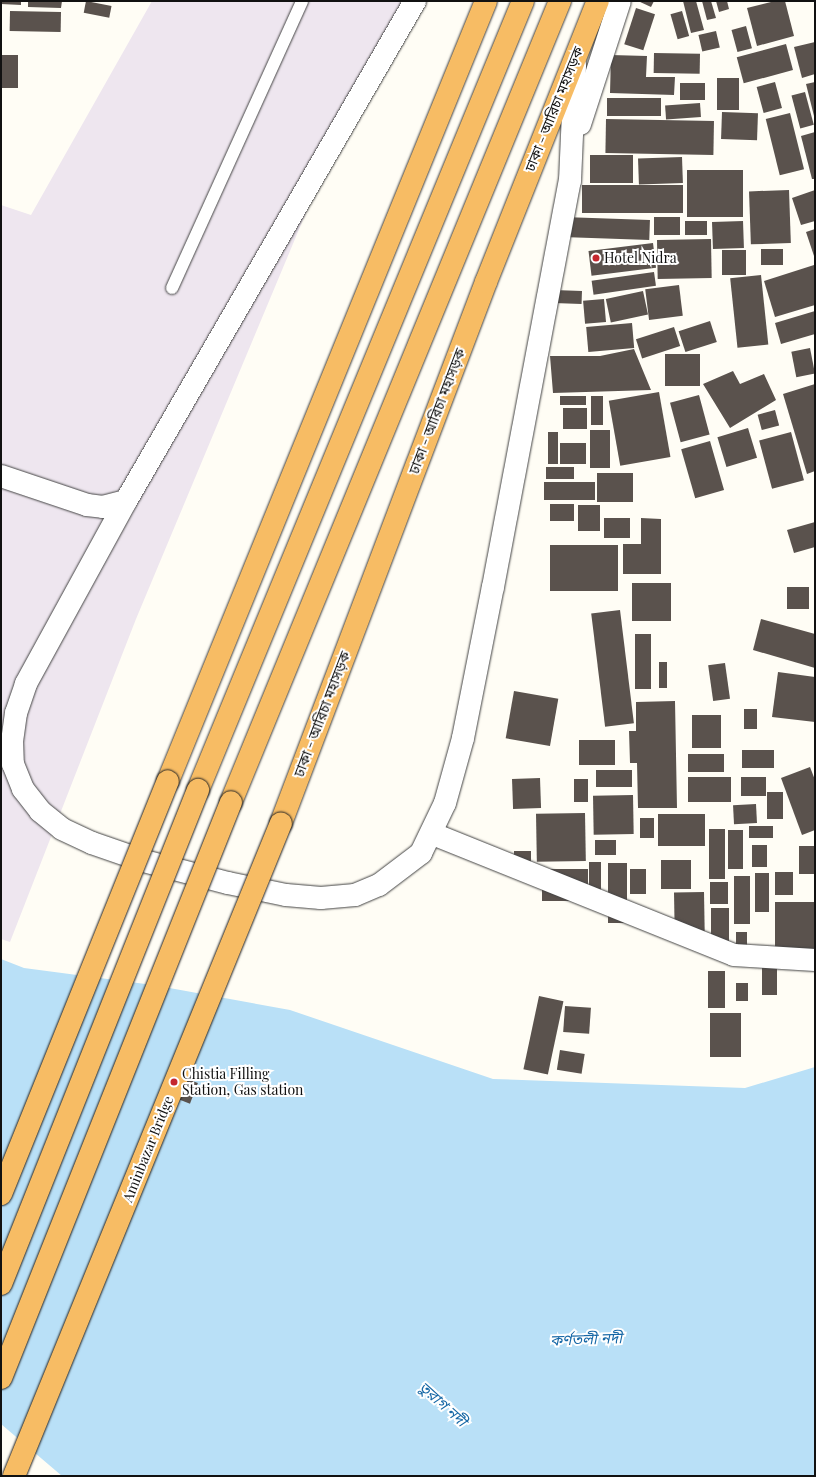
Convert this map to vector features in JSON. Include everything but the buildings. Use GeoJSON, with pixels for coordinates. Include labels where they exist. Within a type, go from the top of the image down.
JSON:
{"type":"FeatureCollection","features":[{"type":"Feature","properties":{"kind":"highway"},"geometry":{"type":"LineString","coordinates":[[1,1194],[486,1]]}},
{"type":"Feature","properties":{"kind":"highway"},"geometry":{"type":"LineString","coordinates":[[1,1284],[198,790],[523,1]]}},
{"type":"Feature","properties":{"kind":"highway"},"geometry":{"type":"LineString","coordinates":[[1,1378],[231,802],[560,1]]}},
{"type":"Feature","properties":{"kind":"highway","name":"ঢাকা - আরিচা মহাসড়ক"},"geometry":{"type":"LineString","coordinates":[[281,823],[486,282],[598,1]]}},
{"type":"Feature","properties":{"kind":"highway","name":"Aminbazar Bridge"},"geometry":{"type":"LineString","coordinates":[[14,1476],[281,823]]}},
{"type":"Feature","properties":{"kind":"street"},"geometry":{"type":"LineString","coordinates":[[415,1],[126,501],[26,684],[16,713],[13,764],[23,789],[40,811],[62,829],[144,861],[257,890],[321,898],[355,895],[379,885],[421,853],[433,834],[464,731],[582,116],[620,1]]}},
{"type":"Feature","properties":{"kind":"street"},"geometry":{"type":"LineString","coordinates":[[570,181],[576,56]]}},
{"type":"Feature","properties":{"kind":"street"},"geometry":{"type":"LineString","coordinates":[[1,476],[87,505],[103,507],[126,501]]}},
{"type":"Feature","properties":{"kind":"street"},"geometry":{"type":"LineString","coordinates":[[433,834],[734,955],[815,960]]}},
{"type":"Feature","properties":{"kind":"lane"},"geometry":{"type":"LineString","coordinates":[[172,288],[302,1]]}},
{"type":"Feature","properties":{"kind":"shaded area"},"geometry":{"type":"Polygon","coordinates":[[[152,1],[403,1],[372,55],[136,619],[10,942],[1,939],[1,205],[31,215],[152,1]]]}},
{"type":"Feature","properties":{"kind":"water"},"geometry":{"type":"Polygon","coordinates":[[[1,959],[24,968],[153,985],[290,1010],[493,1079],[745,1088],[815,1067],[815,1476],[62,1476],[1,1424],[1,959]]]}},
{"type":"Feature","properties":{"kind":"place","name":"Hotel Nidra"},"geometry":{"type":"Point","coordinates":[596,258]}},
{"type":"Feature","properties":{"kind":"place","name":"Chistia Filling Station, Gas station"},"geometry":{"type":"Point","coordinates":[174,1082]}},
{"type":"Feature","properties":{"kind":"water label","name":"কর্ণতলী নদী"},"geometry":{"type":"Point","coordinates":[586,1339]}},
{"type":"Feature","properties":{"kind":"water label","name":"তুরাগ নদী"},"geometry":{"type":"Point","coordinates":[443,1404]}}]}
